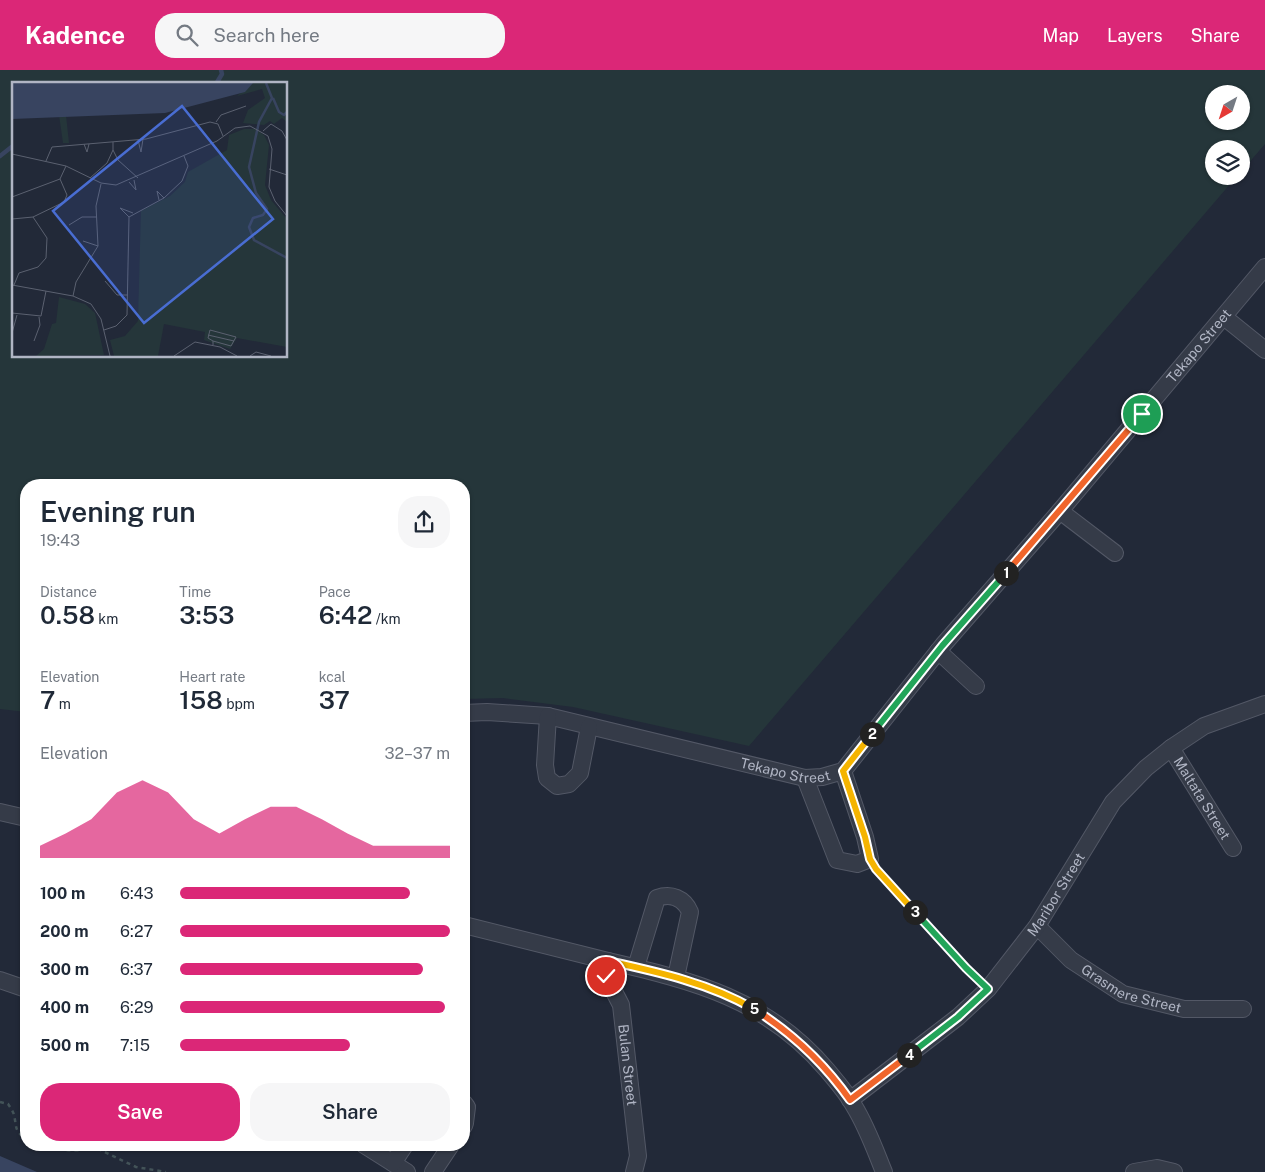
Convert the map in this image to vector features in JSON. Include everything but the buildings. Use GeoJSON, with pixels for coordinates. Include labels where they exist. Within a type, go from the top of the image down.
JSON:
{"type":"FeatureCollection","features":[{"type":"Feature","properties":{"kind":"street","name":"Tekapo Street"},"geometry":{"type":"LineString","coordinates":[[470,713],[548,716],[805,778],[822,777],[843,771],[938,651],[1060,511],[1265,267]]}},
{"type":"Feature","properties":{"kind":"street"},"geometry":{"type":"LineString","coordinates":[[1224,317],[1265,350]]}},
{"type":"Feature","properties":{"kind":"street"},"geometry":{"type":"LineString","coordinates":[[1060,511],[1115,554]]}},
{"type":"Feature","properties":{"kind":"street"},"geometry":{"type":"LineString","coordinates":[[938,651],[976,686]]}},
{"type":"Feature","properties":{"kind":"street","name":"Maribor Street"},"geometry":{"type":"LineString","coordinates":[[850,1100],[958,1017],[988,989],[1038,926],[1113,802],[1146,768],[1171,748],[1204,726],[1265,704]]}},
{"type":"Feature","properties":{"kind":"street"},"geometry":{"type":"LineString","coordinates":[[548,716],[545,765],[547,778],[557,786],[569,784],[580,773],[589,727]]}},
{"type":"Feature","properties":{"kind":"street","name":"Maltata Street"},"geometry":{"type":"LineString","coordinates":[[1171,748],[1232,848]]}},
{"type":"Feature","properties":{"kind":"street"},"geometry":{"type":"LineString","coordinates":[[805,778],[838,860],[857,864],[870,859],[865,837],[843,771]]}},
{"type":"Feature","properties":{"kind":"street"},"geometry":{"type":"LineString","coordinates":[[0,812],[20,817]]}},
{"type":"Feature","properties":{"kind":"street"},"geometry":{"type":"LineString","coordinates":[[636,967],[657,898],[663,896],[677,898],[687,904],[690,912],[676,977]]}},
{"type":"Feature","properties":{"kind":"street"},"geometry":{"type":"LineString","coordinates":[[470,926],[676,977],[729,996],[770,1019],[806,1048],[836,1081],[850,1100],[869,1133],[884,1172]]}},
{"type":"Feature","properties":{"kind":"street","name":"Grasmere Street"},"geometry":{"type":"LineString","coordinates":[[1038,926],[1071,960],[1124,994],[1184,1009],[1243,1009]]}},
{"type":"Feature","properties":{"kind":"street","name":"Bulan Street"},"geometry":{"type":"LineString","coordinates":[[608,961],[606,976],[621,1005],[628,1057],[638,1156],[634,1172]]}},
{"type":"Feature","properties":{"kind":"street"},"geometry":{"type":"LineString","coordinates":[[0,980],[20,988]]}},
{"type":"Feature","properties":{"kind":"street"},"geometry":{"type":"LineString","coordinates":[[374,1151],[407,1172]]}},
{"type":"Feature","properties":{"kind":"street"},"geometry":{"type":"LineString","coordinates":[[393,1163],[401,1151]]}},
{"type":"Feature","properties":{"kind":"street"},"geometry":{"type":"LineString","coordinates":[[433,1172],[447,1151]]}},
{"type":"Feature","properties":{"kind":"street"},"geometry":{"type":"LineString","coordinates":[[1134,1172],[1157,1168],[1174,1172]]}},
{"type":"Feature","properties":{"kind":"path"},"geometry":{"type":"LineString","coordinates":[[870,859],[876,869],[988,989]]}},
{"type":"Feature","properties":{"kind":"path"},"geometry":{"type":"LineString","coordinates":[[0,1102],[8,1104],[14,1114],[17,1133],[20,1135]]}},
{"type":"Feature","properties":{"kind":"path"},"geometry":{"type":"LineString","coordinates":[[69,1151],[83,1151]]}},
{"type":"Feature","properties":{"kind":"path"},"geometry":{"type":"LineString","coordinates":[[102,1151],[136,1168],[166,1172]]}},
{"type":"Feature","properties":{"kind":"shaded area"},"geometry":{"type":"Polygon","coordinates":[[[0,70],[1265,70],[1265,144],[1250,162],[1250,140],[1205,140],[1205,185],[1229,185],[749,746],[573,707],[503,698],[470,699],[470,479],[20,479],[20,711],[0,709],[0,70]]]}},
{"type":"Feature","properties":{"kind":"water"},"geometry":{"type":"Polygon","coordinates":[[[0,1156],[37,1172],[0,1172],[0,1156]]]}},
{"type":"Feature","properties":{"kind":"waterway"},"geometry":{"type":"LineString","coordinates":[[217,82],[222,74],[221,70]]}},
{"type":"Feature","properties":{"kind":"waterway"},"geometry":{"type":"LineString","coordinates":[[0,156],[12,147]]}},
{"type":"Feature","properties":{"kind":"route"},"geometry":{"type":"LineString","coordinates":[[606,976],[608,961],[676,977],[729,996],[770,1019],[791,1034],[822,1064],[850,1100],[958,1017],[988,989],[966,968],[876,869],[870,859],[865,837],[843,771],[942,646],[1142,414]]}}]}
